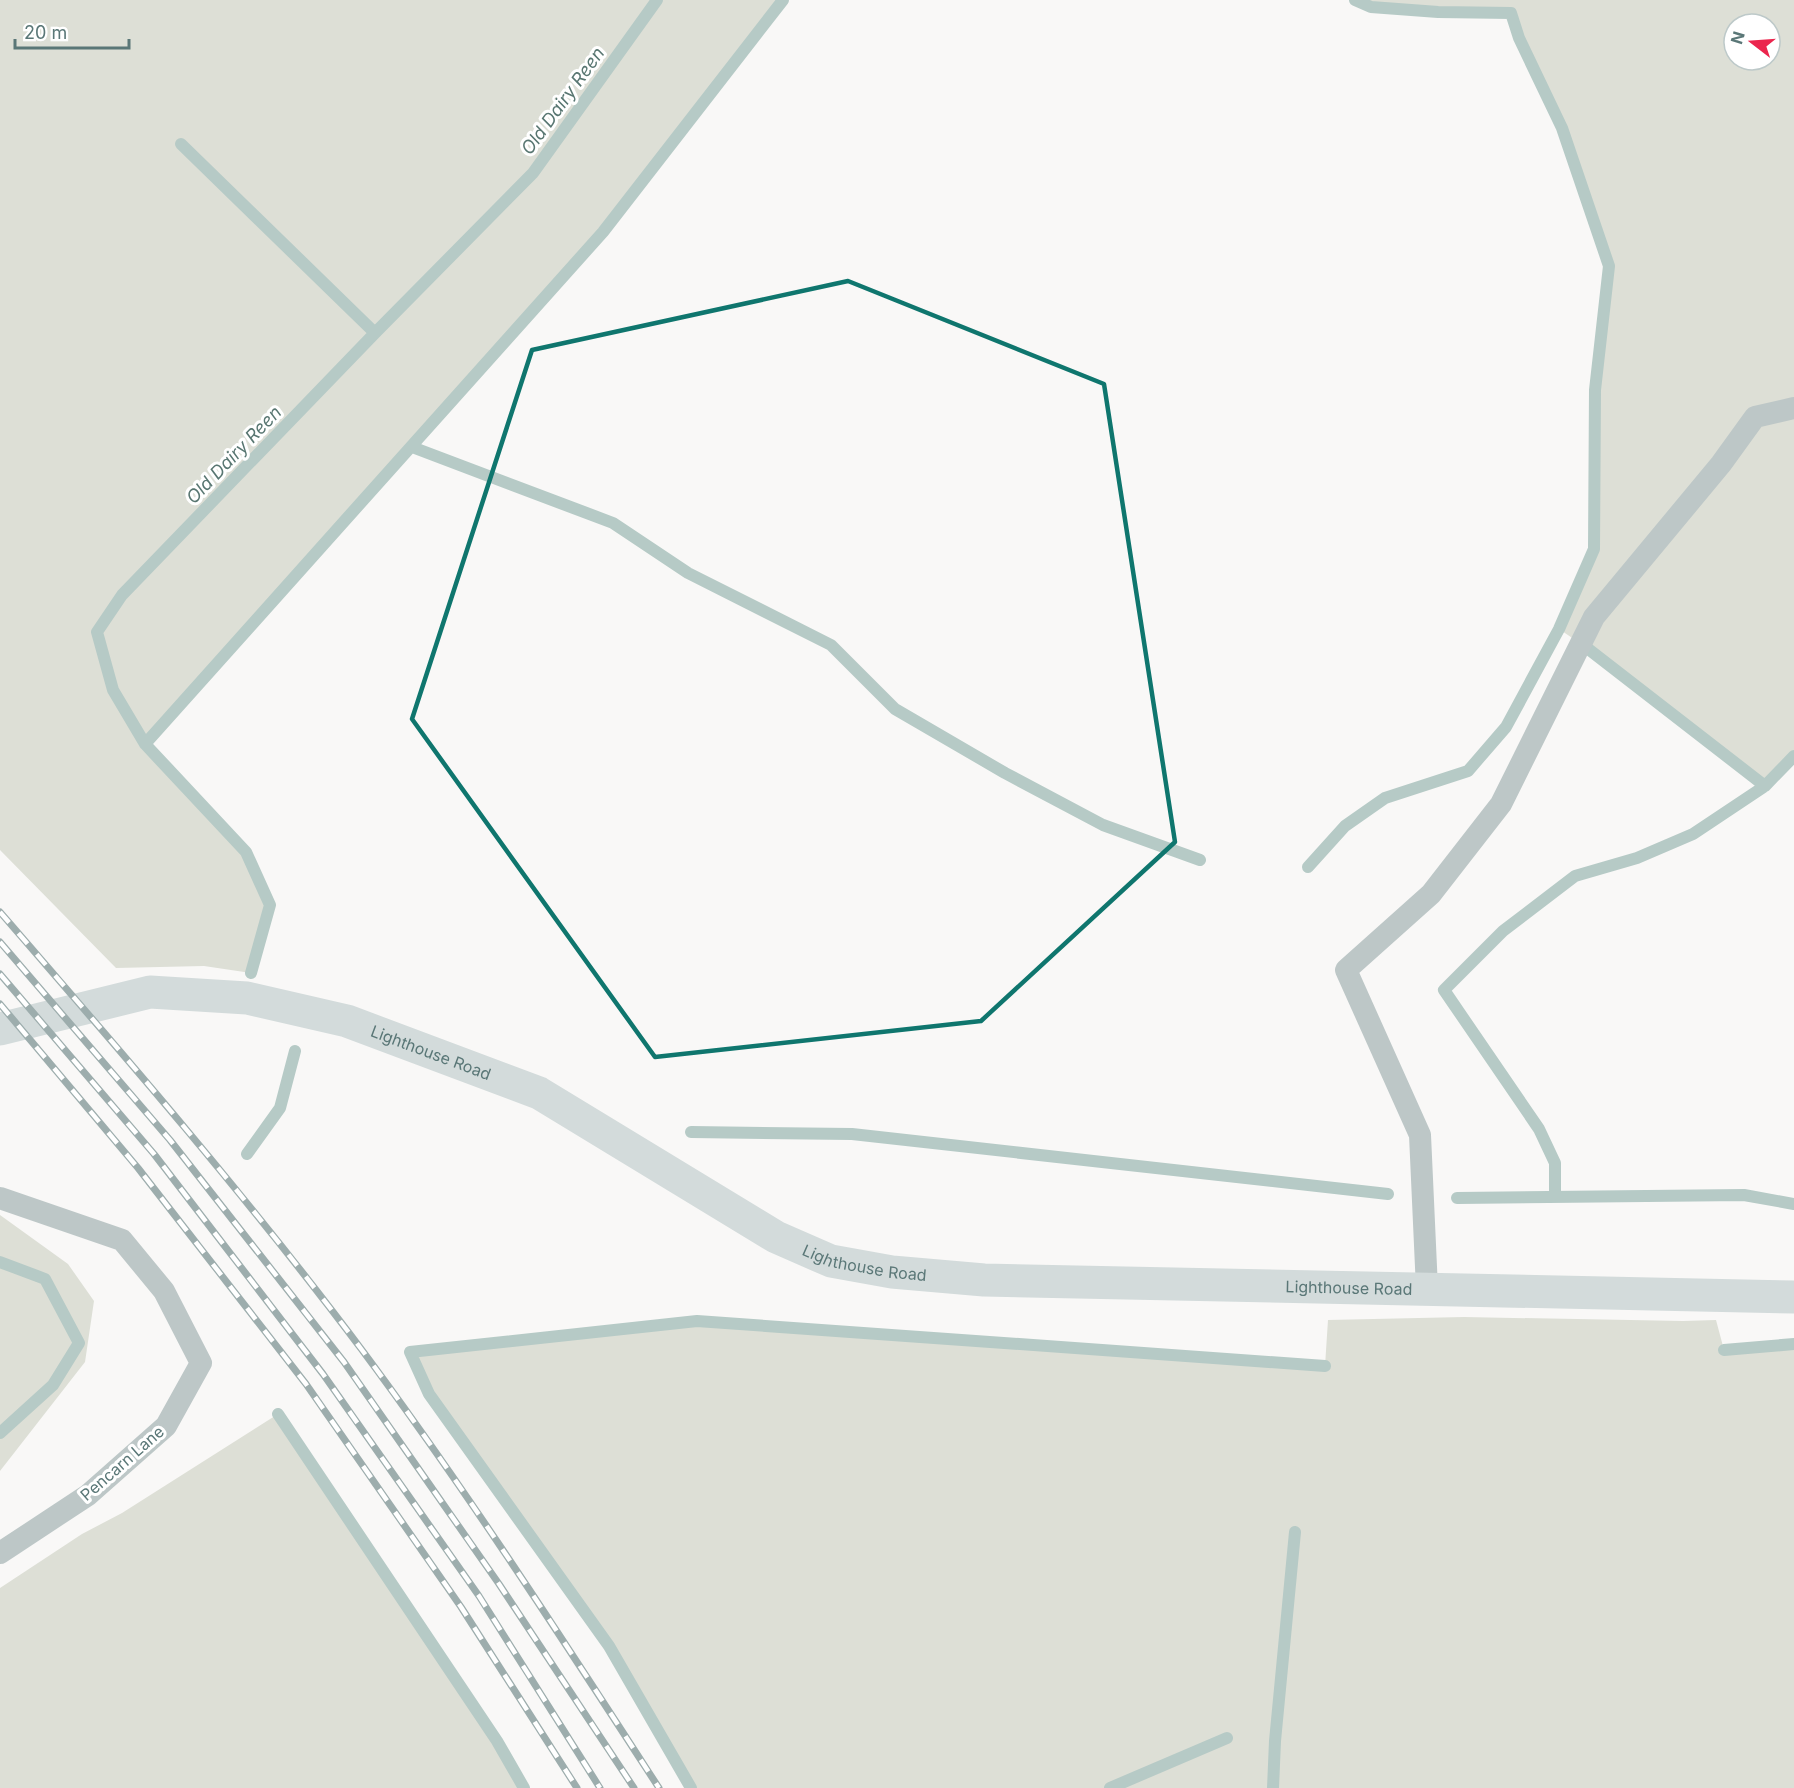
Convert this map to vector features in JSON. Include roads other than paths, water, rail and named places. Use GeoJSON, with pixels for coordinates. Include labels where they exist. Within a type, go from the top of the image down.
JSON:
{"type":"FeatureCollection","features":[{"type":"Feature","properties":{"kind":"main road","name":"Lighthouse Road"},"geometry":{"type":"LineString","coordinates":[[0,1029],[150,992],[247,998],[347,1021],[539,1093],[776,1237],[831,1261],[892,1272],[984,1280],[1794,1297]]}},
{"type":"Feature","properties":{"kind":"lane"},"geometry":{"type":"LineString","coordinates":[[1427,1289],[1420,1135],[1346,970],[1431,894],[1501,804],[1594,617],[1721,464],[1755,417],[1794,408]]}},
{"type":"Feature","properties":{"kind":"lane","name":"Pencarn Lane"},"geometry":{"type":"LineString","coordinates":[[0,1198],[122,1240],[164,1291],[201,1363],[166,1426],[88,1495],[0,1553]]}},
{"type":"Feature","properties":{"kind":"waterway","name":"Old Dairy Reen"},"geometry":{"type":"LineString","coordinates":[[251,973],[270,905],[246,852],[145,744],[113,690],[97,632],[122,595],[533,173],[657,0]]}},
{"type":"Feature","properties":{"kind":"waterway"},"geometry":{"type":"LineString","coordinates":[[145,744],[603,232],[783,0]]}},
{"type":"Feature","properties":{"kind":"waterway"},"geometry":{"type":"LineString","coordinates":[[1308,867],[1345,826],[1385,798],[1468,771],[1506,727],[1559,629],[1594,549],[1595,390],[1609,266],[1562,128],[1519,38],[1511,13],[1438,12],[1371,7],[1355,0]]}},
{"type":"Feature","properties":{"kind":"waterway"},"geometry":{"type":"LineString","coordinates":[[181,144],[375,333]]}},
{"type":"Feature","properties":{"kind":"waterway"},"geometry":{"type":"LineString","coordinates":[[412,447],[613,523],[688,573],[831,645],[895,709],[1005,773],[1103,825],[1200,860]]}},
{"type":"Feature","properties":{"kind":"waterway"},"geometry":{"type":"LineString","coordinates":[[1587,648],[1765,786]]}},
{"type":"Feature","properties":{"kind":"waterway"},"geometry":{"type":"LineString","coordinates":[[1555,1197],[1555,1163],[1539,1129],[1444,990],[1503,931],[1575,876],[1637,858],[1693,834],[1765,786],[1794,756]]}},
{"type":"Feature","properties":{"kind":"waterway","name":"Old Dairy Reen"},"geometry":{"type":"LineString","coordinates":[[247,1154],[280,1108],[295,1051]]}},
{"type":"Feature","properties":{"kind":"waterway"},"geometry":{"type":"LineString","coordinates":[[691,1132],[852,1134],[1388,1194]]}},
{"type":"Feature","properties":{"kind":"waterway"},"geometry":{"type":"LineString","coordinates":[[1457,1198],[1744,1195],[1794,1204]]}},
{"type":"Feature","properties":{"kind":"waterway"},"geometry":{"type":"LineString","coordinates":[[0,1262],[45,1279],[79,1343],[53,1385],[0,1433]]}},
{"type":"Feature","properties":{"kind":"waterway"},"geometry":{"type":"LineString","coordinates":[[691,1788],[609,1646],[429,1394],[410,1352],[697,1321],[1325,1366]]}},
{"type":"Feature","properties":{"kind":"waterway"},"geometry":{"type":"LineString","coordinates":[[1724,1350],[1794,1344]]}},
{"type":"Feature","properties":{"kind":"waterway"},"geometry":{"type":"LineString","coordinates":[[278,1414],[497,1741],[524,1788]]}},
{"type":"Feature","properties":{"kind":"waterway"},"geometry":{"type":"LineString","coordinates":[[1273,1788],[1275,1741],[1295,1532]]}},
{"type":"Feature","properties":{"kind":"waterway"},"geometry":{"type":"LineString","coordinates":[[1110,1788],[1227,1738]]}},
{"type":"Feature","properties":{"kind":"railway"},"geometry":{"type":"LineString","coordinates":[[0,912],[230,1182],[362,1350],[477,1512],[659,1788]]}},
{"type":"Feature","properties":{"kind":"railway"},"geometry":{"type":"LineString","coordinates":[[0,942],[170,1140],[344,1362],[499,1584],[634,1788]]}},
{"type":"Feature","properties":{"kind":"railway"},"geometry":{"type":"LineString","coordinates":[[0,974],[154,1154],[323,1374],[479,1596],[600,1788]]}},
{"type":"Feature","properties":{"kind":"railway"},"geometry":{"type":"LineString","coordinates":[[0,1004],[138,1168],[306,1384],[461,1607],[577,1788]]}}]}
